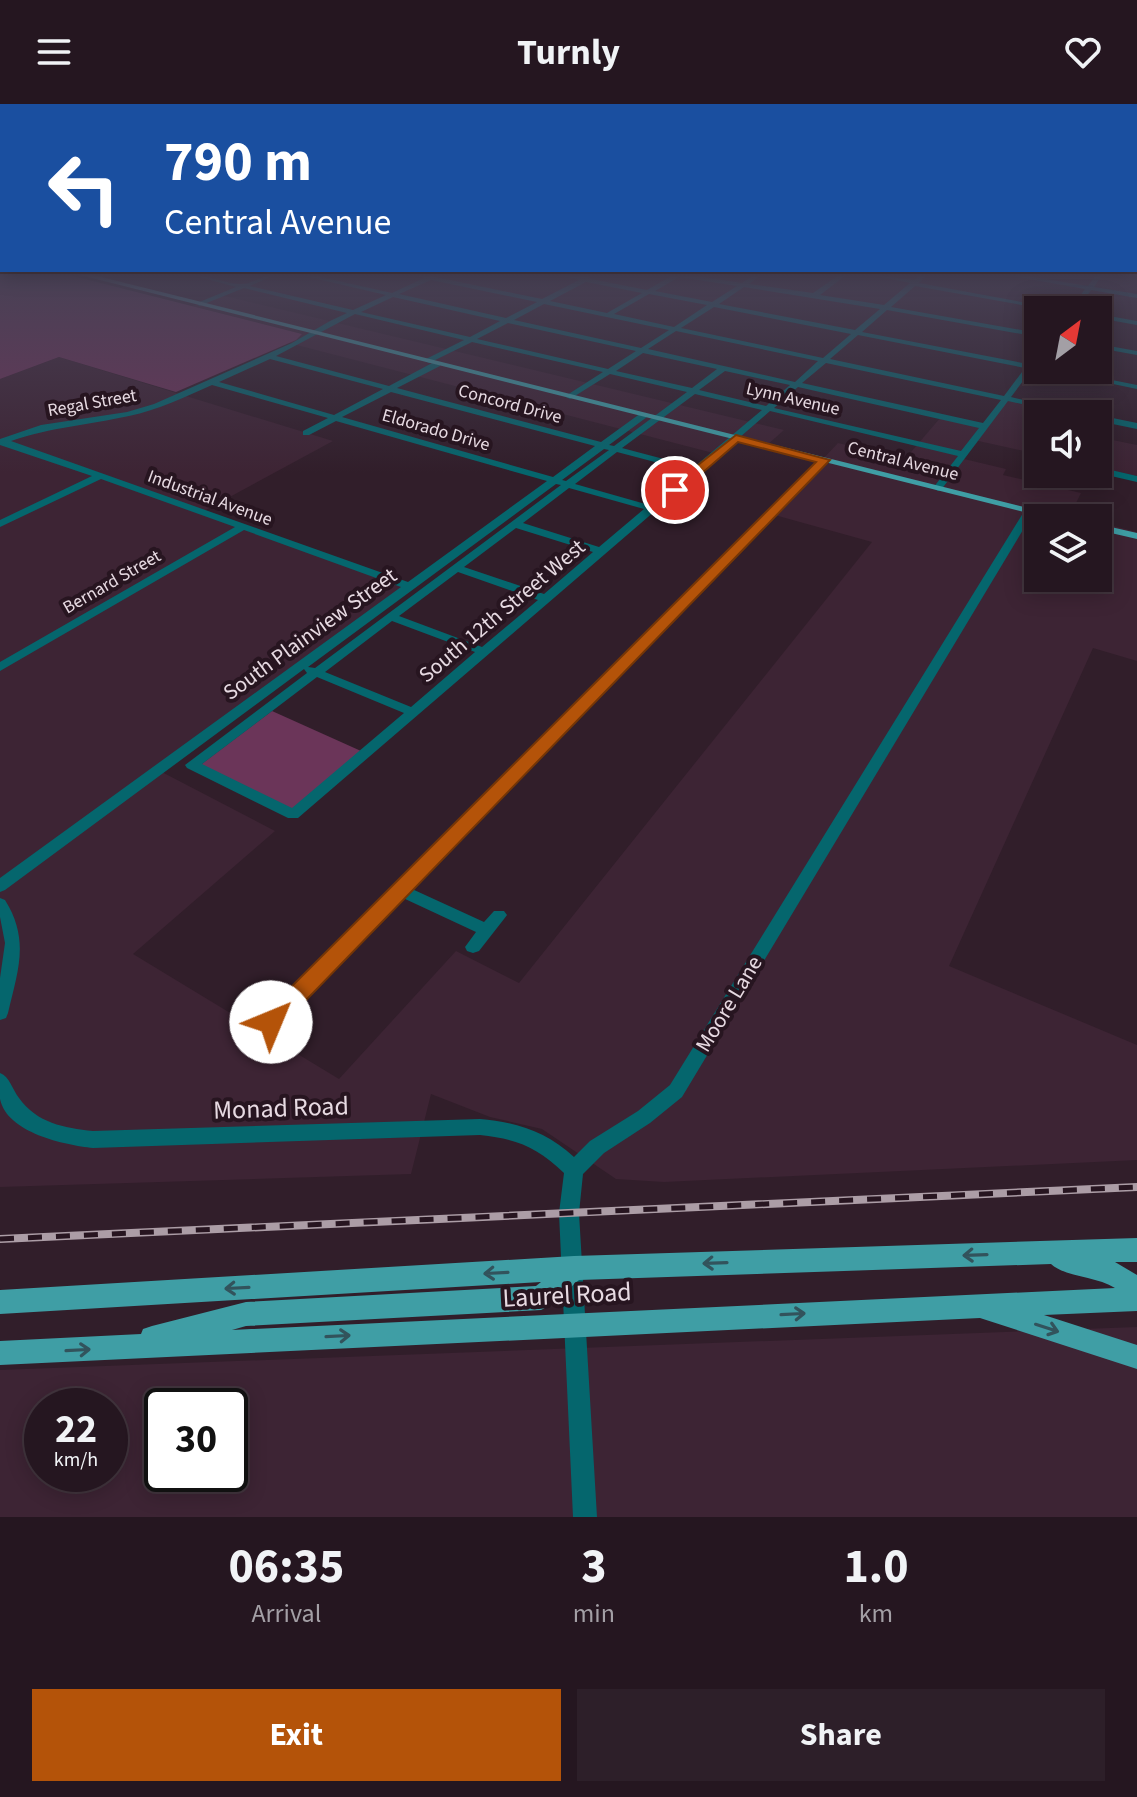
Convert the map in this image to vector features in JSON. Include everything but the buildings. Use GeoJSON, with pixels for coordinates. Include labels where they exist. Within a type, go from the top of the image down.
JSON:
{"type":"FeatureCollection","features":[{"type":"Feature","properties":{"kind":"main road","name":"Central Avenue"},"geometry":{"type":"LineString","coordinates":[[347,341],[1024,509]]}},
{"type":"Feature","properties":{"kind":"main road"},"geometry":{"type":"LineString","coordinates":[[1112,530],[1137,536]]}},
{"type":"Feature","properties":{"kind":"main road","name":"Laurel Road"},"geometry":{"type":"LineString","coordinates":[[0,1302],[574,1268],[1137,1250]]}},
{"type":"Feature","properties":{"kind":"main road"},"geometry":{"type":"LineString","coordinates":[[1012,1254],[1096,1267],[1125,1281],[1137,1296]]}},
{"type":"Feature","properties":{"kind":"main road"},"geometry":{"type":"LineString","coordinates":[[116,1348],[246,1314],[541,1298],[574,1268]]}},
{"type":"Feature","properties":{"kind":"main road","name":"Laurel Road"},"geometry":{"type":"LineString","coordinates":[[0,1353],[1137,1296]]}},
{"type":"Feature","properties":{"kind":"main road"},"geometry":{"type":"LineString","coordinates":[[972,1306],[1137,1357]]}},
{"type":"Feature","properties":{"kind":"street","name":"Regal Street"},"geometry":{"type":"LineString","coordinates":[[1,441],[41,428],[142,411],[302,341]]}},
{"type":"Feature","properties":{"kind":"street"},"geometry":{"type":"LineString","coordinates":[[295,345],[308,341]]}},
{"type":"Feature","properties":{"kind":"street"},"geometry":{"type":"LineString","coordinates":[[306,433],[390,389],[467,341]]}},
{"type":"Feature","properties":{"kind":"street","name":"Lynn Avenue"},"geometry":{"type":"LineString","coordinates":[[473,341],[963,454]]}},
{"type":"Feature","properties":{"kind":"street"},"geometry":{"type":"LineString","coordinates":[[602,341],[984,426]]}},
{"type":"Feature","properties":{"kind":"street"},"geometry":{"type":"LineString","coordinates":[[570,397],[656,341]]}},
{"type":"Feature","properties":{"kind":"street"},"geometry":{"type":"LineString","coordinates":[[732,341],[1024,402]]}},
{"type":"Feature","properties":{"kind":"street","name":"South 12th Street West"},"geometry":{"type":"LineString","coordinates":[[293,815],[847,341]]}},
{"type":"Feature","properties":{"kind":"street"},"geometry":{"type":"LineString","coordinates":[[898,341],[1024,365]]}},
{"type":"Feature","properties":{"kind":"street"},"geometry":{"type":"LineString","coordinates":[[1112,349],[1137,353]]}},
{"type":"Feature","properties":{"kind":"street","name":"Concord Drive"},"geometry":{"type":"LineString","coordinates":[[267,356],[698,471]]}},
{"type":"Feature","properties":{"kind":"street","name":"South Plainview Street"},"geometry":{"type":"LineString","coordinates":[[293,815],[192,765],[724,368]]}},
{"type":"Feature","properties":{"kind":"street"},"geometry":{"type":"LineString","coordinates":[[938,488],[1005,398],[1024,378]]}},
{"type":"Feature","properties":{"kind":"street","name":"Eldorado Drive"},"geometry":{"type":"LineString","coordinates":[[211,382],[653,509]]}},
{"type":"Feature","properties":{"kind":"street"},"geometry":{"type":"LineString","coordinates":[[1112,382],[1137,387]]}},
{"type":"Feature","properties":{"kind":"street","name":"South Plainview Street"},"geometry":{"type":"LineString","coordinates":[[0,886],[644,415]]}},
{"type":"Feature","properties":{"kind":"street"},"geometry":{"type":"LineString","coordinates":[[1112,421],[1137,426]]}},
{"type":"Feature","properties":{"kind":"street","name":"Industrial Avenue"},"geometry":{"type":"LineString","coordinates":[[1,441],[409,586]]}},
{"type":"Feature","properties":{"kind":"street"},"geometry":{"type":"LineString","coordinates":[[271,1022],[824,460]]}},
{"type":"Feature","properties":{"kind":"street"},"geometry":{"type":"LineString","coordinates":[[1112,473],[1137,479]]}},
{"type":"Feature","properties":{"kind":"street"},"geometry":{"type":"LineString","coordinates":[[0,524],[100,476]]}},
{"type":"Feature","properties":{"kind":"street","name":"Moore Lane"},"geometry":{"type":"LineString","coordinates":[[574,1170],[597,1147],[644,1117],[676,1091],[1024,520]]}},
{"type":"Feature","properties":{"kind":"street"},"geometry":{"type":"LineString","coordinates":[[515,524],[603,552]]}},
{"type":"Feature","properties":{"kind":"street","name":"Bernard Street"},"geometry":{"type":"LineString","coordinates":[[0,667],[242,527]]}},
{"type":"Feature","properties":{"kind":"street"},"geometry":{"type":"LineString","coordinates":[[456,568],[547,599]]}},
{"type":"Feature","properties":{"kind":"street"},"geometry":{"type":"LineString","coordinates":[[391,617],[485,652]]}},
{"type":"Feature","properties":{"kind":"street"},"geometry":{"type":"LineString","coordinates":[[299,666],[414,713]]}},
{"type":"Feature","properties":{"kind":"street"},"geometry":{"type":"LineString","coordinates":[[401,890],[486,930]]}},
{"type":"Feature","properties":{"kind":"street"},"geometry":{"type":"LineString","coordinates":[[0,904],[12,922],[14,943],[0,1013]]}},
{"type":"Feature","properties":{"kind":"street"},"geometry":{"type":"LineString","coordinates":[[473,947],[499,915]]}},
{"type":"Feature","properties":{"kind":"street","name":"Monad Road"},"geometry":{"type":"LineString","coordinates":[[0,1081],[5,1097],[23,1115],[43,1129],[74,1137],[259,1135],[480,1127],[510,1129],[532,1136],[554,1150],[574,1170]]}},
{"type":"Feature","properties":{"kind":"street"},"geometry":{"type":"LineString","coordinates":[[574,1170],[569,1213],[585,1517]]}},
{"type":"Feature","properties":{"kind":"shaded area"},"geometry":{"type":"Polygon","coordinates":[[[0,341],[294,341],[176,392],[59,357],[0,379],[0,341]]]}},
{"type":"Feature","properties":{"kind":"shaded area"},"geometry":{"type":"Polygon","coordinates":[[[413,341],[784,430],[766,446],[736,438],[717,454],[289,343],[413,341]]]}},
{"type":"Feature","properties":{"kind":"shaded area"},"geometry":{"type":"Polygon","coordinates":[[[59,357],[333,441],[202,512],[409,586],[158,770],[275,831],[133,954],[339,1079],[456,951],[519,983],[872,542],[771,514],[838,443],[905,459],[941,417],[984,426],[1005,398],[1024,402],[1024,451],[974,440],[960,458],[1006,469],[1003,475],[1024,480],[1024,488],[1059,488],[1081,493],[1076,504],[1024,504],[1024,592],[1112,592],[1112,526],[1137,532],[1137,661],[1093,648],[949,966],[1137,1045],[1137,1160],[664,1182],[616,1179],[542,1129],[490,1117],[431,1094],[411,1174],[0,1187],[0,379],[59,357]]]}},
{"type":"Feature","properties":{"kind":"shaded area"},"geometry":{"type":"Polygon","coordinates":[[[1112,440],[1137,445],[1137,476],[1112,471],[1112,440]]]}},
{"type":"Feature","properties":{"kind":"shaded area"},"geometry":{"type":"Polygon","coordinates":[[[272,711],[361,751],[290,811],[199,766],[272,711]]]}},
{"type":"Feature","properties":{"kind":"shaded area"},"geometry":{"type":"Polygon","coordinates":[[[1137,1327],[1137,1517],[0,1517],[0,1370],[1137,1327]]]}},
{"type":"Feature","properties":{"kind":"railway"},"geometry":{"type":"LineString","coordinates":[[0,1239],[1137,1187]]}},
{"type":"Feature","properties":{"kind":"route"},"geometry":{"type":"LineString","coordinates":[[271,1022],[824,460],[736,438],[675,490]]}}]}
